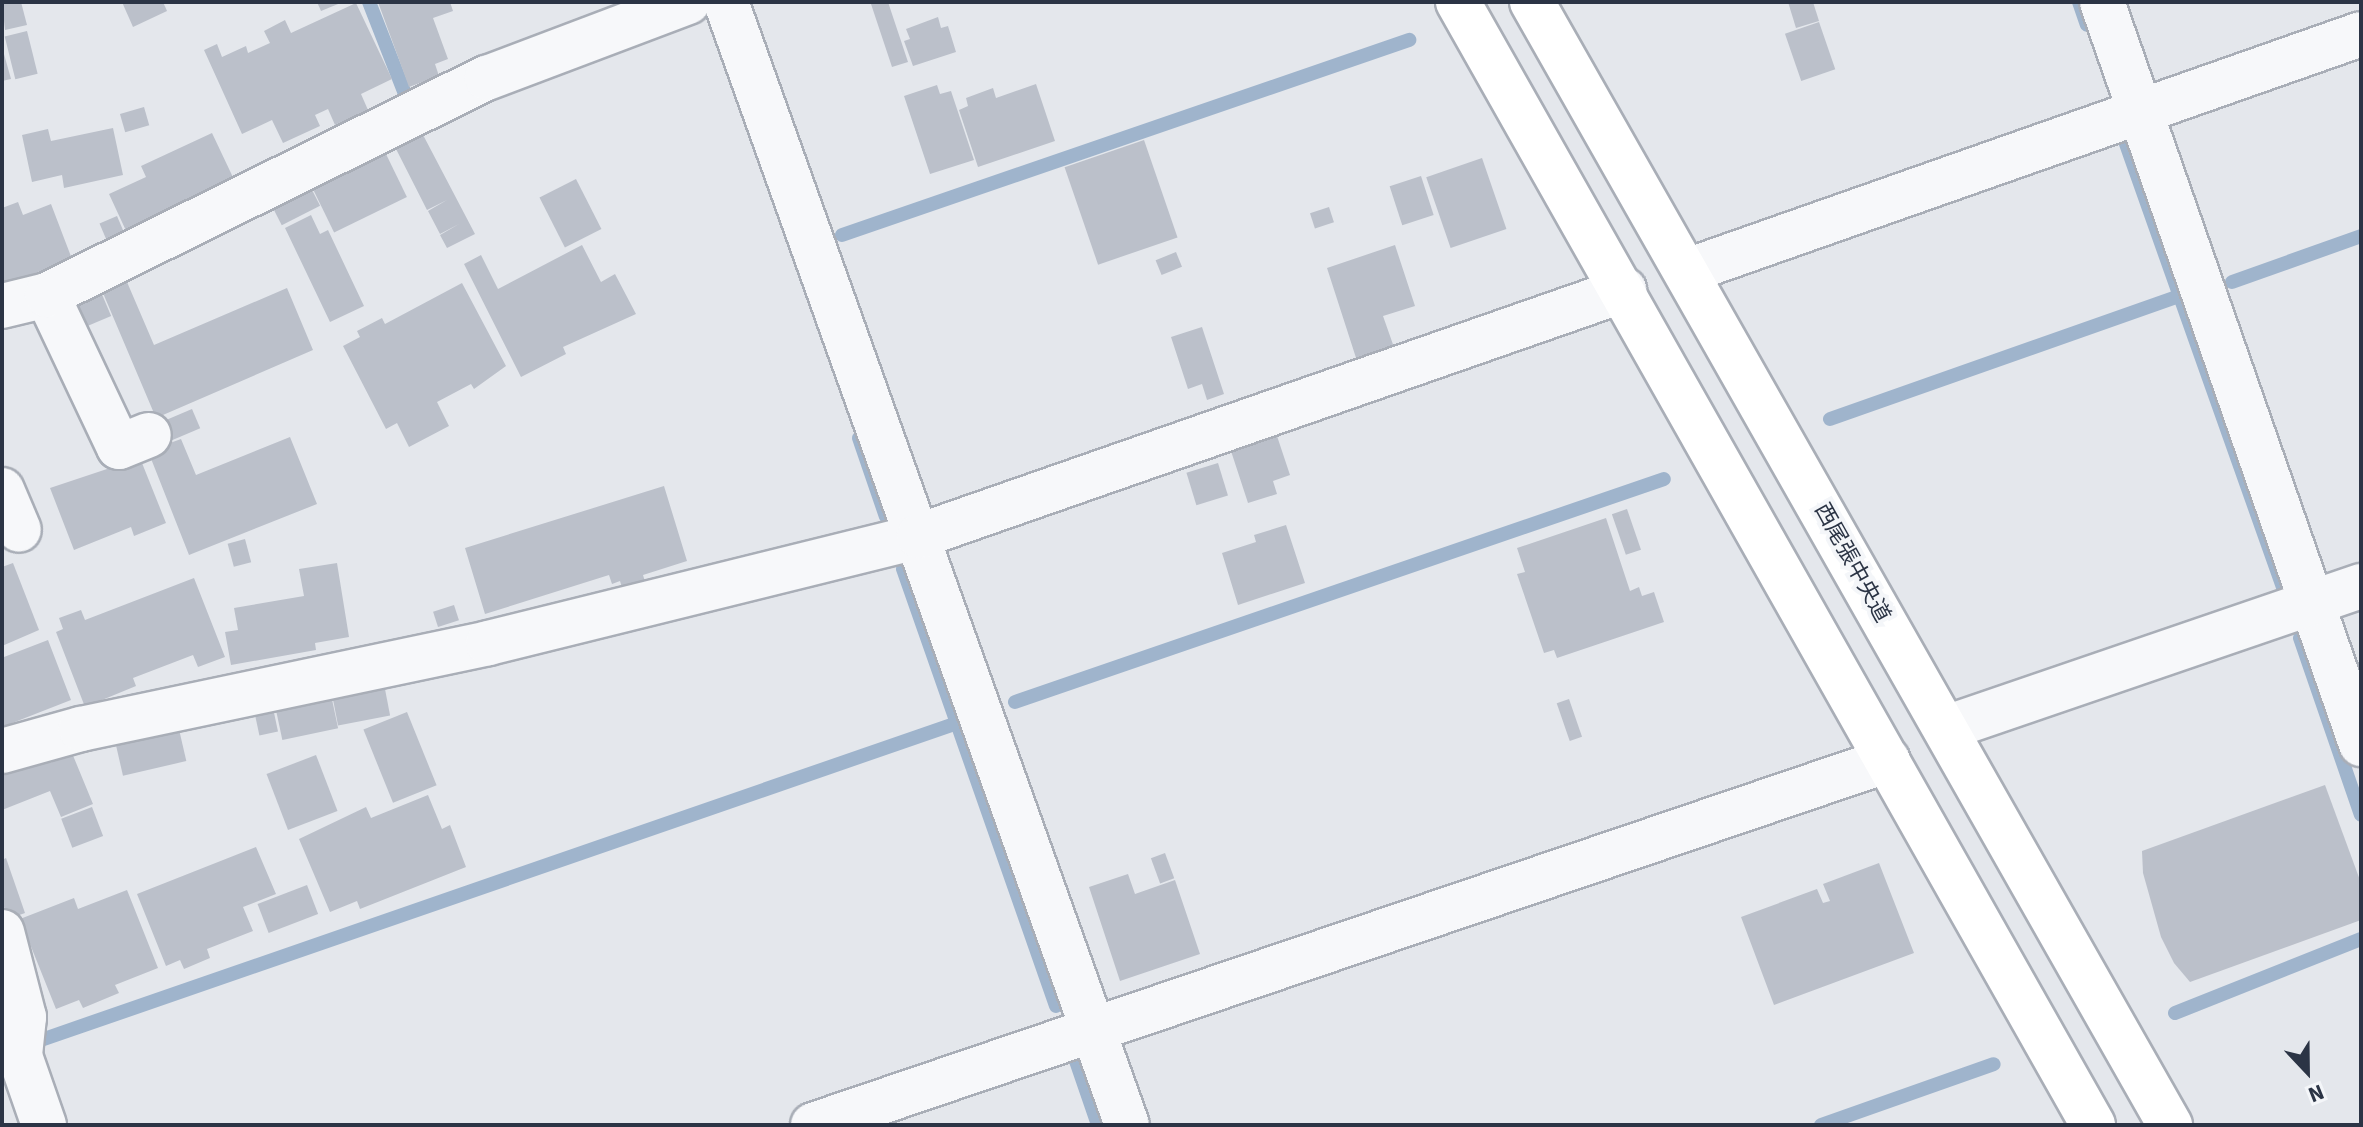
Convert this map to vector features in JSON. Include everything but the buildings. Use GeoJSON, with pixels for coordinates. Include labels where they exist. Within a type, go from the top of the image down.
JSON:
{"type":"FeatureCollection","features":[{"type":"Feature","properties":{"kind":"main road"},"geometry":{"type":"LineString","coordinates":[[1458,2],[1624,290],[2093,1125]]}},
{"type":"Feature","properties":{"kind":"main road","name":"西尾張中央道"},"geometry":{"type":"LineString","coordinates":[[1532,2],[2170,1125]]}},
{"type":"Feature","properties":{"kind":"street"},"geometry":{"type":"LineString","coordinates":[[2,306],[47,295],[487,78],[688,2]]}},
{"type":"Feature","properties":{"kind":"street"},"geometry":{"type":"LineString","coordinates":[[726,2],[1127,1125]]}},
{"type":"Feature","properties":{"kind":"street"},"geometry":{"type":"LineString","coordinates":[[2102,2],[2361,744]]}},
{"type":"Feature","properties":{"kind":"street"},"geometry":{"type":"LineString","coordinates":[[1687,271],[2361,34]]}},
{"type":"Feature","properties":{"kind":"street"},"geometry":{"type":"LineString","coordinates":[[2,751],[81,729],[488,643],[919,536],[1624,290]]}},
{"type":"Feature","properties":{"kind":"street"},"geometry":{"type":"LineString","coordinates":[[47,295],[119,447],[149,435]]}},
{"type":"Feature","properties":{"kind":"street"},"geometry":{"type":"LineString","coordinates":[[2,490],[19,530]]}},
{"type":"Feature","properties":{"kind":"street"},"geometry":{"type":"LineString","coordinates":[[1946,728],[2361,586]]}},
{"type":"Feature","properties":{"kind":"street"},"geometry":{"type":"LineString","coordinates":[[813,1125],[1888,760]]}},
{"type":"Feature","properties":{"kind":"street"},"geometry":{"type":"LineString","coordinates":[[2,932],[24,1017],[20,1056],[44,1125]]}},
{"type":"Feature","properties":{"kind":"waterway"},"geometry":{"type":"LineString","coordinates":[[369,2],[405,94]]}},
{"type":"Feature","properties":{"kind":"waterway"},"geometry":{"type":"LineString","coordinates":[[2079,2],[2087,25]]}},
{"type":"Feature","properties":{"kind":"waterway"},"geometry":{"type":"LineString","coordinates":[[842,235],[1409,40]]}},
{"type":"Feature","properties":{"kind":"waterway"},"geometry":{"type":"LineString","coordinates":[[2126,144],[2283,588]]}},
{"type":"Feature","properties":{"kind":"waterway"},"geometry":{"type":"LineString","coordinates":[[2232,282],[2361,236]]}},
{"type":"Feature","properties":{"kind":"waterway"},"geometry":{"type":"LineString","coordinates":[[1830,419],[2180,296]]}},
{"type":"Feature","properties":{"kind":"waterway"},"geometry":{"type":"LineString","coordinates":[[859,438],[886,517]]}},
{"type":"Feature","properties":{"kind":"waterway"},"geometry":{"type":"LineString","coordinates":[[1015,702],[1664,479]]}},
{"type":"Feature","properties":{"kind":"waterway"},"geometry":{"type":"LineString","coordinates":[[903,569],[1056,1006]]}},
{"type":"Feature","properties":{"kind":"waterway"},"geometry":{"type":"LineString","coordinates":[[2300,638],[2361,815]]}},
{"type":"Feature","properties":{"kind":"waterway"},"geometry":{"type":"LineString","coordinates":[[44,1039],[957,723]]}},
{"type":"Feature","properties":{"kind":"waterway"},"geometry":{"type":"LineString","coordinates":[[2175,1013],[2361,939]]}},
{"type":"Feature","properties":{"kind":"waterway"},"geometry":{"type":"LineString","coordinates":[[1076,1061],[1098,1125]]}},
{"type":"Feature","properties":{"kind":"waterway"},"geometry":{"type":"LineString","coordinates":[[1821,1125],[1994,1064]]}}]}
